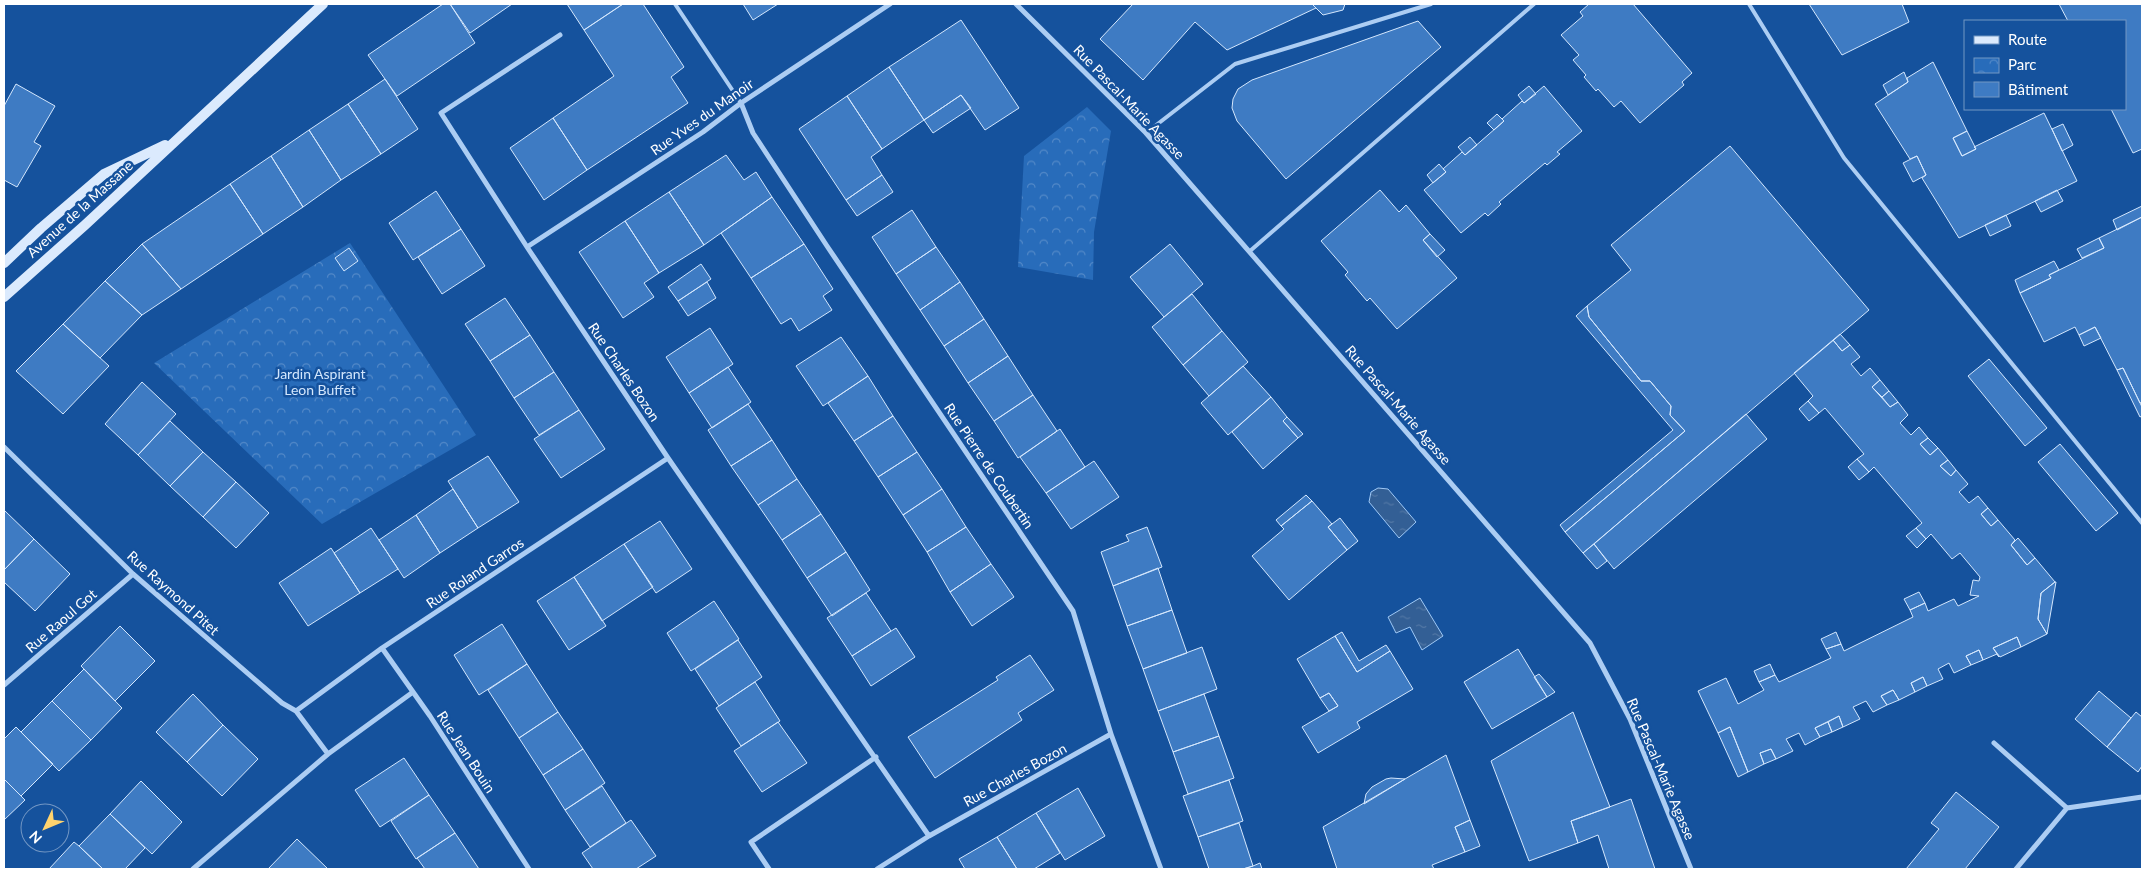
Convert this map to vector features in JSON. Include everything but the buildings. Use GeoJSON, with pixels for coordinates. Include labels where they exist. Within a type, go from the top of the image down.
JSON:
{"type":"FeatureCollection","features":[{"type":"Feature","properties":{"kind":"main road","name":"Avenue de la Massane"},"geometry":{"type":"LineString","coordinates":[[4,296],[84,225],[323,4]]}},
{"type":"Feature","properties":{"kind":"main road","name":"Avenue de la Massane"},"geometry":{"type":"LineString","coordinates":[[4,263],[41,228],[104,174],[174,141]]}},
{"type":"Feature","properties":{"kind":"street","name":"Rue Yves du Manoir"},"geometry":{"type":"LineString","coordinates":[[527,247],[703,132],[741,103],[890,4]]}},
{"type":"Feature","properties":{"kind":"street","name":"Rue Pascal-Marie Agasse"},"geometry":{"type":"LineString","coordinates":[[1016,4],[1146,133],[1590,643],[1630,719],[1691,869]]}},
{"type":"Feature","properties":{"kind":"street","name":"Rue Charles Bozon"},"geometry":{"type":"LineString","coordinates":[[560,35],[441,113],[527,247],[668,458],[929,836]]}},
{"type":"Feature","properties":{"kind":"street","name":"Rue Pierre de Coubertin"},"geometry":{"type":"LineString","coordinates":[[741,103],[753,133],[816,230],[1073,611],[1111,734],[1161,869]]}},
{"type":"Feature","properties":{"kind":"street","name":"Rue Raymond Pitet"},"geometry":{"type":"LineString","coordinates":[[4,447],[133,574],[282,704],[296,711],[328,754]]}},
{"type":"Feature","properties":{"kind":"street","name":"Rue Roland Garros"},"geometry":{"type":"LineString","coordinates":[[296,711],[382,648],[668,458]]}},
{"type":"Feature","properties":{"kind":"street","name":"Rue Raoul Got"},"geometry":{"type":"LineString","coordinates":[[4,685],[133,574]]}},
{"type":"Feature","properties":{"kind":"street","name":"Rue Jean Bouin"},"geometry":{"type":"LineString","coordinates":[[382,648],[414,692],[529,869]]}},
{"type":"Feature","properties":{"kind":"street"},"geometry":{"type":"LineString","coordinates":[[193,869],[328,754],[414,692]]}},
{"type":"Feature","properties":{"kind":"street","name":"Rue Charles Bozon"},"geometry":{"type":"LineString","coordinates":[[877,869],[929,836],[1111,734]]}},
{"type":"Feature","properties":{"kind":"street"},"geometry":{"type":"LineString","coordinates":[[1994,743],[2067,808]]}},
{"type":"Feature","properties":{"kind":"street"},"geometry":{"type":"LineString","coordinates":[[769,869],[750,842],[876,757]]}},
{"type":"Feature","properties":{"kind":"street"},"geometry":{"type":"LineString","coordinates":[[2016,869],[2067,808],[2142,797]]}},
{"type":"Feature","properties":{"kind":"lane"},"geometry":{"type":"LineString","coordinates":[[675,4],[741,103]]}},
{"type":"Feature","properties":{"kind":"lane"},"geometry":{"type":"LineString","coordinates":[[1146,133],[1235,64],[1431,4]]}},
{"type":"Feature","properties":{"kind":"lane"},"geometry":{"type":"LineString","coordinates":[[1250,251],[1534,4]]}},
{"type":"Feature","properties":{"kind":"lane"},"geometry":{"type":"LineString","coordinates":[[1749,4],[1844,158],[2142,523]]}},
{"type":"Feature","properties":{"kind":"green space"},"geometry":{"type":"Polygon","coordinates":[[[1087,107],[1111,131],[1094,232],[1093,280],[1018,267],[1024,156],[1087,107]]]}},
{"type":"Feature","properties":{"kind":"green space","name":"Jardin Aspirant Leon Buffet"},"geometry":{"type":"Polygon","coordinates":[[[350,243],[476,435],[322,524],[154,363],[350,243]]]}},
{"type":"Feature","properties":{"kind":"water"},"geometry":{"type":"Polygon","coordinates":[[[1378,488],[1388,489],[1416,522],[1399,538],[1369,502],[1371,492],[1378,488]]]}},
{"type":"Feature","properties":{"kind":"water"},"geometry":{"type":"Polygon","coordinates":[[[1420,598],[1443,636],[1422,650],[1410,627],[1396,633],[1388,617],[1420,598]]]}}]}
